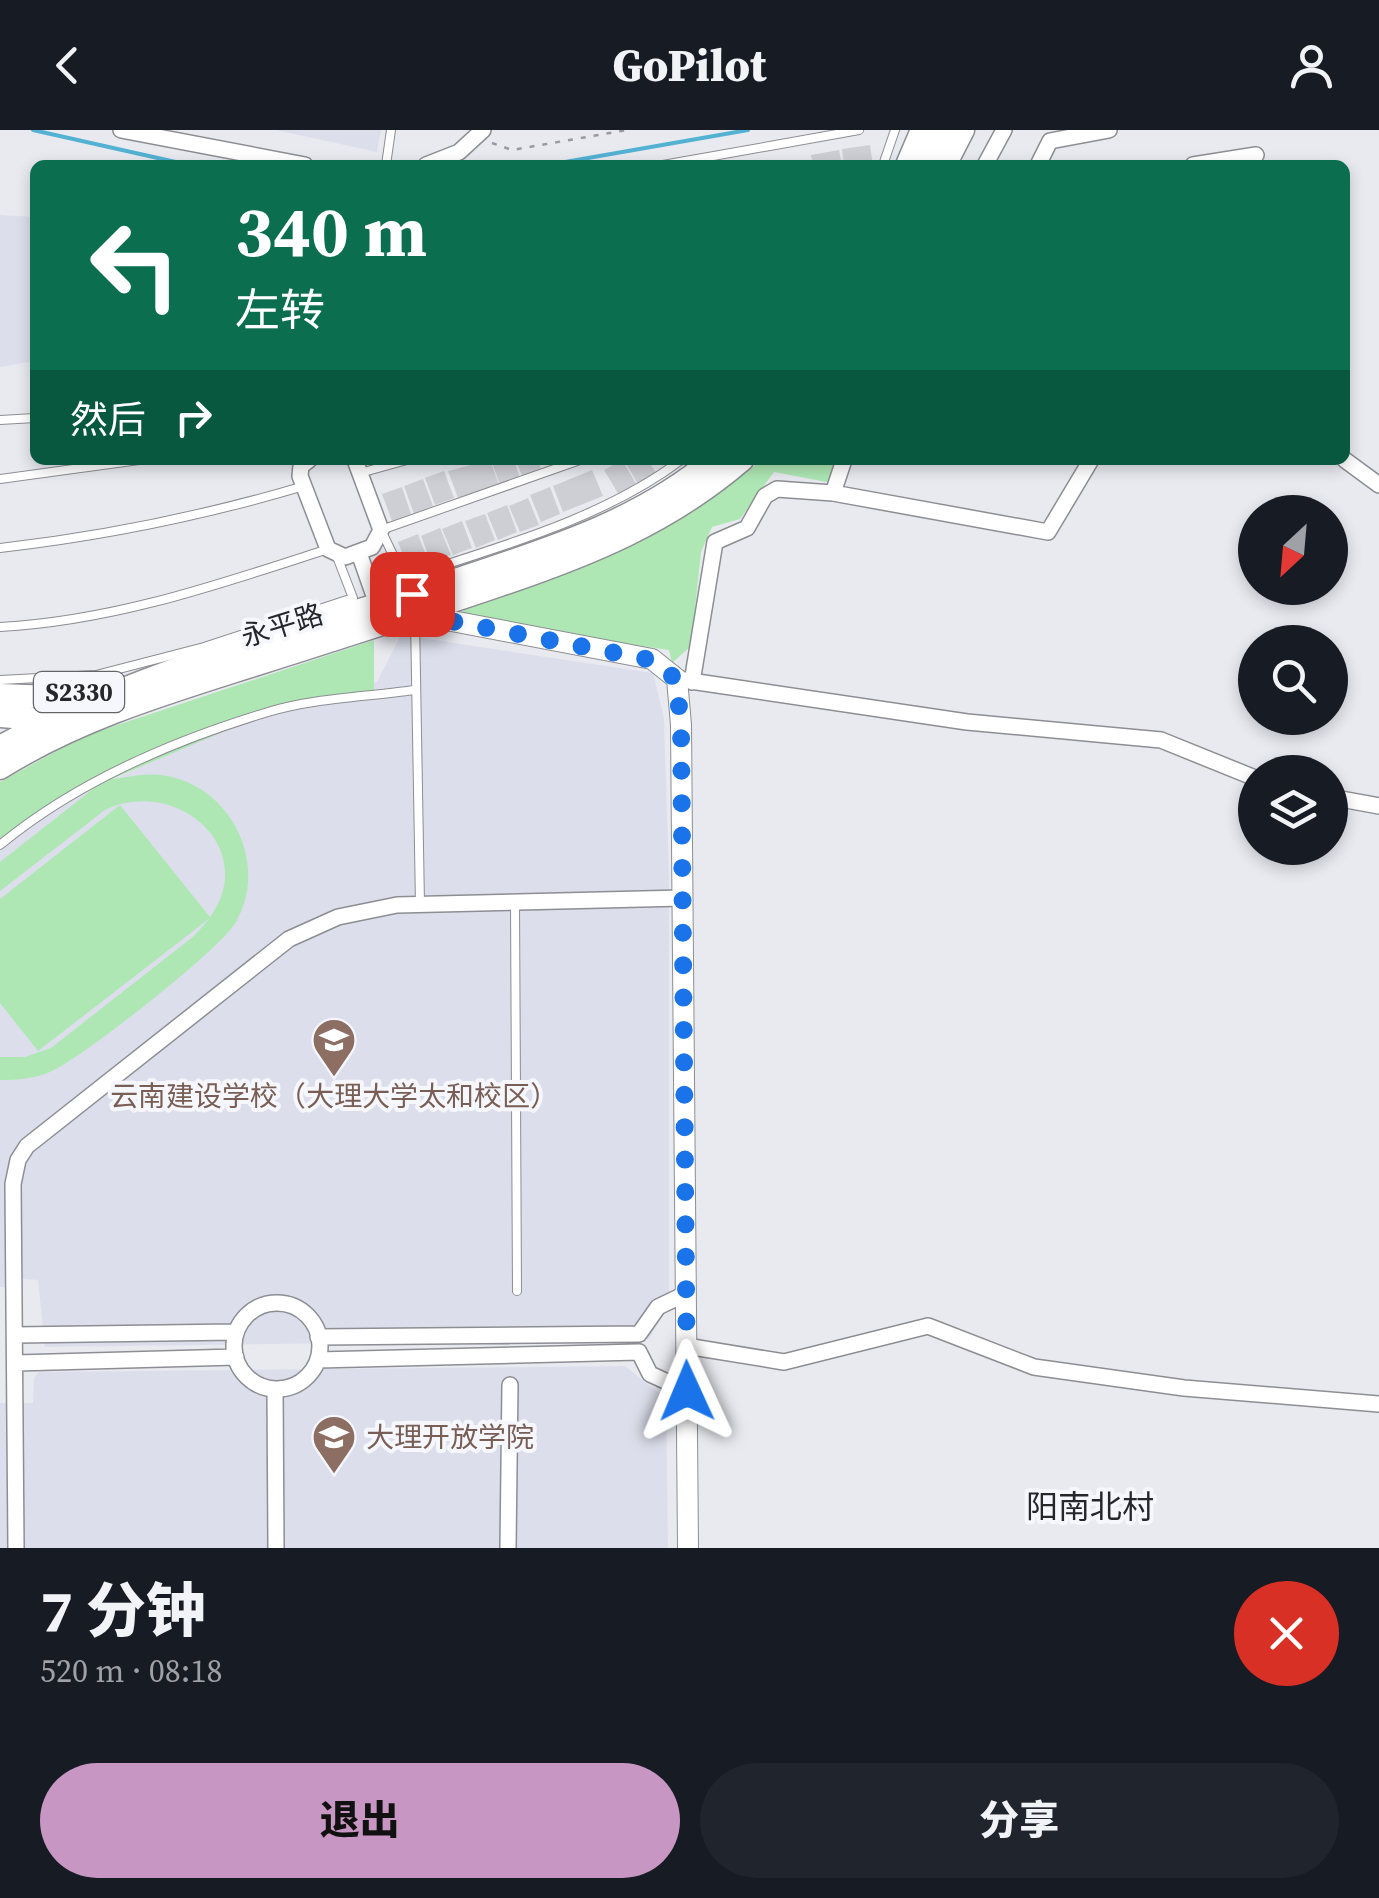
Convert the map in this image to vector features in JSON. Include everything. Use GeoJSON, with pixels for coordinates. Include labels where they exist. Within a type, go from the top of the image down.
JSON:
{"type":"FeatureCollection","features":[{"type":"Feature","properties":{"kind":"main road"},"geometry":{"type":"LineString","coordinates":[[909,160],[922,130]]}},
{"type":"Feature","properties":{"kind":"main road"},"geometry":{"type":"LineString","coordinates":[[930,160],[942,130]]}},
{"type":"Feature","properties":{"kind":"main road"},"geometry":{"type":"LineString","coordinates":[[948,160],[963,130]]}},
{"type":"Feature","properties":{"kind":"main road","name":"永平路"},"geometry":{"type":"LineString","coordinates":[[0,768],[109,713],[380,615],[579,536],[660,496],[705,465]]}},
{"type":"Feature","properties":{"kind":"main road","name":"永平路"},"geometry":{"type":"LineString","coordinates":[[0,747],[157,676],[380,615],[415,614],[603,548],[677,509],[735,465]]}},
{"type":"Feature","properties":{"kind":"main road","name":"S2330"},"geometry":{"type":"LineString","coordinates":[[0,695],[50,696],[157,676]]}},
{"type":"Feature","properties":{"kind":"main road","name":"S2330"},"geometry":{"type":"LineString","coordinates":[[0,716],[54,720],[109,713]]}},
{"type":"Feature","properties":{"kind":"street"},"geometry":{"type":"LineString","coordinates":[[120,130],[279,160]]}},
{"type":"Feature","properties":{"kind":"street"},"geometry":{"type":"LineString","coordinates":[[988,160],[1004,130]]}},
{"type":"Feature","properties":{"kind":"street"},"geometry":{"type":"LineString","coordinates":[[1040,160],[1050,141],[1109,130]]}},
{"type":"Feature","properties":{"kind":"street"},"geometry":{"type":"LineString","coordinates":[[439,160],[459,152],[480,133]]}},
{"type":"Feature","properties":{"kind":"street"},"geometry":{"type":"LineString","coordinates":[[1222,160],[1256,154]]}},
{"type":"Feature","properties":{"kind":"street"},"geometry":{"type":"LineString","coordinates":[[1350,464],[1379,485]]}},
{"type":"Feature","properties":{"kind":"street"},"geometry":{"type":"LineString","coordinates":[[304,465],[300,476],[332,552],[358,552],[372,547],[381,530],[358,467]]}},
{"type":"Feature","properties":{"kind":"street"},"geometry":{"type":"LineString","coordinates":[[833,493],[842,465]]}},
{"type":"Feature","properties":{"kind":"street"},"geometry":{"type":"LineString","coordinates":[[688,1548],[681,725],[684,680],[714,542],[747,528],[765,496],[777,489],[833,493],[1048,532],[1088,465]]}},
{"type":"Feature","properties":{"kind":"street"},"geometry":{"type":"LineString","coordinates":[[358,552],[380,615]]}},
{"type":"Feature","properties":{"kind":"street"},"geometry":{"type":"LineString","coordinates":[[415,614],[652,660],[684,680],[967,722],[1160,740],[1238,771]]}},
{"type":"Feature","properties":{"kind":"street"},"geometry":{"type":"LineString","coordinates":[[1348,800],[1379,806]]}},
{"type":"Feature","properties":{"kind":"street"},"geometry":{"type":"LineString","coordinates":[[16,1548],[8,1394],[16,1364],[15,1336],[7,1304],[13,1184],[18,1160],[27,1146],[290,939],[338,917],[420,904],[682,898]]}},
{"type":"Feature","properties":{"kind":"street"},"geometry":{"type":"LineString","coordinates":[[318,1336],[639,1334],[658,1306],[685,1294]]}},
{"type":"Feature","properties":{"kind":"street"},"geometry":{"type":"LineString","coordinates":[[272,1303],[304,1312],[318,1336],[318,1360],[309,1376],[296,1386],[275,1389],[248,1378],[236,1357],[236,1332],[244,1318],[272,1303]]}},
{"type":"Feature","properties":{"kind":"street"},"geometry":{"type":"LineString","coordinates":[[686,1346],[784,1362],[928,1326],[1015,1364],[1080,1375],[1379,1404]]}},
{"type":"Feature","properties":{"kind":"street"},"geometry":{"type":"LineString","coordinates":[[15,1336],[236,1332]]}},
{"type":"Feature","properties":{"kind":"street"},"geometry":{"type":"LineString","coordinates":[[318,1360],[639,1352],[650,1374],[687,1391]]}},
{"type":"Feature","properties":{"kind":"street"},"geometry":{"type":"LineString","coordinates":[[16,1364],[236,1357]]}},
{"type":"Feature","properties":{"kind":"street"},"geometry":{"type":"LineString","coordinates":[[508,1548],[510,1386]]}},
{"type":"Feature","properties":{"kind":"street"},"geometry":{"type":"LineString","coordinates":[[275,1389],[276,1548]]}},
{"type":"Feature","properties":{"kind":"lane"},"geometry":{"type":"LineString","coordinates":[[387,160],[392,130]]}},
{"type":"Feature","properties":{"kind":"lane"},"geometry":{"type":"LineString","coordinates":[[690,160],[859,130]]}},
{"type":"Feature","properties":{"kind":"lane"},"geometry":{"type":"LineString","coordinates":[[885,160],[895,130]]}},
{"type":"Feature","properties":{"kind":"lane"},"geometry":{"type":"LineString","coordinates":[[744,150],[746,160]]}},
{"type":"Feature","properties":{"kind":"lane"},"geometry":{"type":"LineString","coordinates":[[0,420],[30,418]]}},
{"type":"Feature","properties":{"kind":"lane"},"geometry":{"type":"LineString","coordinates":[[0,478],[100,465]]}},
{"type":"Feature","properties":{"kind":"lane"},"geometry":{"type":"LineString","coordinates":[[566,465],[381,530],[404,578],[495,548],[608,502],[652,482],[674,465]]}},
{"type":"Feature","properties":{"kind":"lane"},"geometry":{"type":"LineString","coordinates":[[0,548],[102,537],[196,518],[304,486]]}},
{"type":"Feature","properties":{"kind":"lane"},"geometry":{"type":"LineString","coordinates":[[0,627],[55,624],[117,612],[332,552],[353,598],[204,646],[96,675],[0,680]]}},
{"type":"Feature","properties":{"kind":"lane"},"geometry":{"type":"LineString","coordinates":[[415,614],[420,904]]}},
{"type":"Feature","properties":{"kind":"lane"},"geometry":{"type":"LineString","coordinates":[[0,845],[42,811],[128,767],[270,711],[414,690]]}},
{"type":"Feature","properties":{"kind":"lane"},"geometry":{"type":"LineString","coordinates":[[515,902],[517,1291]]}},
{"type":"Feature","properties":{"kind":"path"},"geometry":{"type":"LineString","coordinates":[[480,133],[512,150],[627,130]]}},
{"type":"Feature","properties":{"kind":"shaded area"},"geometry":{"type":"Polygon","coordinates":[[[276,130],[381,130],[377,152],[276,130]]]}},
{"type":"Feature","properties":{"kind":"shaded area"},"geometry":{"type":"Polygon","coordinates":[[[0,215],[30,217],[30,362],[0,367],[0,215]]]}},
{"type":"Feature","properties":{"kind":"shaded area","name":"云南建设学校（大理大学太和校区）"},"geometry":{"type":"Polygon","coordinates":[[[401,635],[653,673],[664,718],[669,877],[669,1304],[649,1339],[45,1347],[38,1280],[12,1278],[11,1287],[0,1287],[0,849],[39,814],[286,700],[377,682],[401,635]]]}},
{"type":"Feature","properties":{"kind":"shaded area","name":"大理开放学院"},"geometry":{"type":"Polygon","coordinates":[[[625,1366],[666,1399],[668,1548],[0,1548],[0,1403],[33,1403],[34,1378],[39,1372],[625,1366]]]}},
{"type":"Feature","properties":{"kind":"green space"},"geometry":{"type":"Polygon","coordinates":[[[755,465],[840,465],[832,483],[774,472],[740,519],[712,527],[701,552],[691,646],[672,663],[669,650],[467,620],[463,610],[620,550],[727,487],[755,465]]]}},
{"type":"Feature","properties":{"kind":"green space"},"geometry":{"type":"Polygon","coordinates":[[[374,640],[374,692],[253,719],[112,779],[164,775],[194,785],[213,798],[239,834],[246,855],[245,900],[236,922],[205,955],[92,1045],[46,1074],[0,1080],[0,1057],[25,1057],[51,1048],[194,936],[210,918],[38,1051],[0,1003],[0,899],[119,806],[105,810],[0,891],[0,862],[93,789],[24,822],[0,843],[0,782],[84,736],[374,640]],[[158,803],[120,805],[210,917],[223,891],[225,866],[217,844],[203,825],[183,811],[158,803]]]}},
{"type":"Feature","properties":{"kind":"building"},"geometry":{"type":"Polygon","coordinates":[[[870,145],[872,160],[843,160],[842,149],[870,145]]]}},
{"type":"Feature","properties":{"kind":"building"},"geometry":{"type":"Polygon","coordinates":[[[839,150],[841,160],[812,160],[811,155],[839,150]]]}},
{"type":"Feature","properties":{"kind":"building"},"geometry":{"type":"Polygon","coordinates":[[[492,465],[499,485],[458,498],[448,471],[492,465]]]}},
{"type":"Feature","properties":{"kind":"building"},"geometry":{"type":"Polygon","coordinates":[[[493,465],[516,465],[520,478],[500,485],[493,465]]]}},
{"type":"Feature","properties":{"kind":"building"},"geometry":{"type":"Polygon","coordinates":[[[518,465],[540,465],[541,469],[522,476],[518,465]]]}},
{"type":"Feature","properties":{"kind":"building"},"geometry":{"type":"Polygon","coordinates":[[[625,465],[637,485],[619,495],[604,470],[625,465]]]}},
{"type":"Feature","properties":{"kind":"building"},"geometry":{"type":"Polygon","coordinates":[[[627,465],[651,465],[656,473],[638,484],[627,465]]]}},
{"type":"Feature","properties":{"kind":"building"},"geometry":{"type":"Polygon","coordinates":[[[592,470],[603,496],[563,512],[553,486],[592,470]]]}},
{"type":"Feature","properties":{"kind":"building"},"geometry":{"type":"Polygon","coordinates":[[[444,471],[454,498],[435,505],[425,478],[444,471]]]}},
{"type":"Feature","properties":{"kind":"building"},"geometry":{"type":"Polygon","coordinates":[[[423,479],[433,506],[414,514],[404,486],[423,479]]]}},
{"type":"Feature","properties":{"kind":"building"},"geometry":{"type":"Polygon","coordinates":[[[402,487],[411,514],[392,521],[382,494],[402,487]]]}},
{"type":"Feature","properties":{"kind":"building"},"geometry":{"type":"Polygon","coordinates":[[[550,487],[560,514],[541,522],[530,495],[550,487]]]}},
{"type":"Feature","properties":{"kind":"building"},"geometry":{"type":"Polygon","coordinates":[[[528,498],[539,525],[520,532],[509,506],[528,498]]]}},
{"type":"Feature","properties":{"kind":"building"},"geometry":{"type":"Polygon","coordinates":[[[507,505],[517,532],[498,540],[487,513],[507,505]]]}},
{"type":"Feature","properties":{"kind":"building"},"geometry":{"type":"Polygon","coordinates":[[[485,514],[495,540],[476,548],[465,521],[485,514]]]}},
{"type":"Feature","properties":{"kind":"building"},"geometry":{"type":"Polygon","coordinates":[[[462,521],[472,548],[453,555],[442,529],[462,521]]]}},
{"type":"Feature","properties":{"kind":"building"},"geometry":{"type":"Polygon","coordinates":[[[440,528],[451,555],[431,562],[421,536],[440,528]]]}},
{"type":"Feature","properties":{"kind":"building"},"geometry":{"type":"Polygon","coordinates":[[[418,534],[428,561],[409,569],[398,542],[418,534]]]}},
{"type":"Feature","properties":{"kind":"waterway"},"geometry":{"type":"LineString","coordinates":[[33,130],[167,160]]}},
{"type":"Feature","properties":{"kind":"waterway"},"geometry":{"type":"LineString","coordinates":[[577,160],[748,130]]}},
{"type":"Feature","properties":{"kind":"place","name":"云南建设学校（大理大学太和校区）"},"geometry":{"type":"Point","coordinates":[334,1078]}},
{"type":"Feature","properties":{"kind":"place","name":"大理开放学院"},"geometry":{"type":"Point","coordinates":[334,1475]}},
{"type":"Feature","properties":{"kind":"district","name":"阳南北村"},"geometry":{"type":"Point","coordinates":[1090,1507]}},
{"type":"Feature","properties":{"kind":"route"},"geometry":{"type":"LineString","coordinates":[[412,594],[378,606],[383,625],[415,614],[652,660],[662,663],[676,679],[681,725],[687,1391]]}}]}
